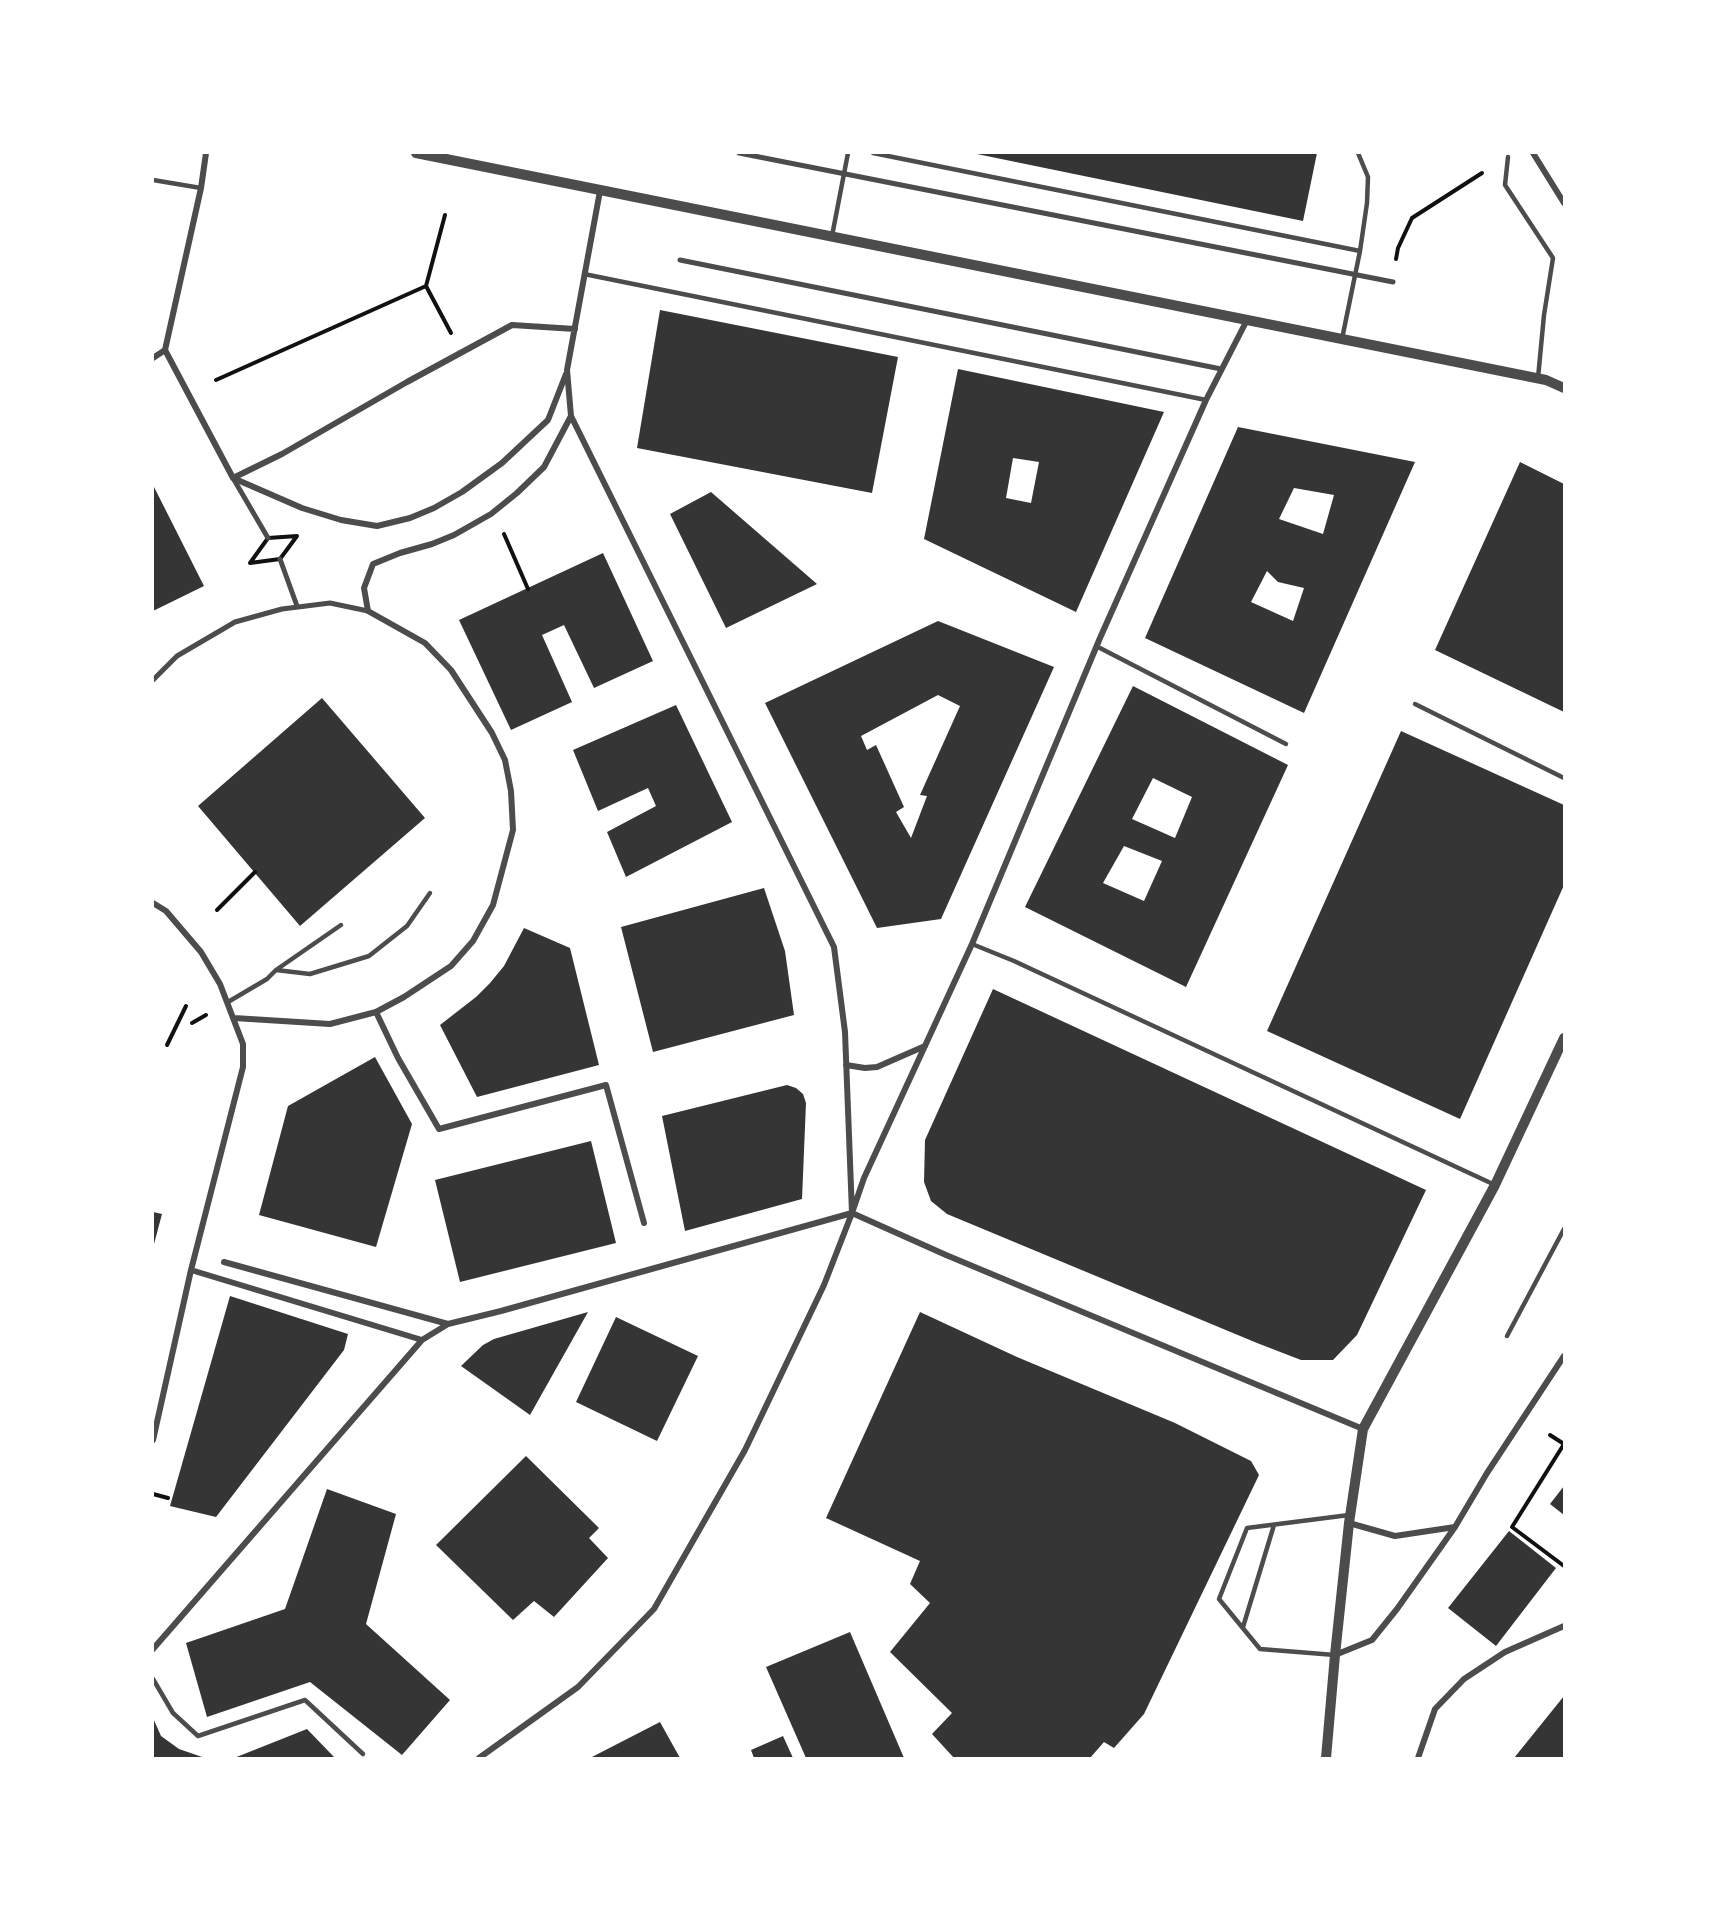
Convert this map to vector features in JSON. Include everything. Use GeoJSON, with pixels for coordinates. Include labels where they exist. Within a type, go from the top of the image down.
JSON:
{"type":"FeatureCollection","features":[{"type":"Feature","properties":{"kind":"street"},"geometry":{"type":"LineString","coordinates":[[206,153],[201,188],[165,350],[233,478],[268,538]]}},
{"type":"Feature","properties":{"kind":"street"},"geometry":{"type":"LineString","coordinates":[[416,153],[1542,379],[1564,388]]}},
{"type":"Feature","properties":{"kind":"street"},"geometry":{"type":"LineString","coordinates":[[739,153],[1393,282]]}},
{"type":"Feature","properties":{"kind":"street"},"geometry":{"type":"LineString","coordinates":[[1533,153],[1564,203]]}},
{"type":"Feature","properties":{"kind":"street"},"geometry":{"type":"LineString","coordinates":[[233,478],[302,508],[341,520],[377,526],[410,518],[434,508],[494,469],[548,420],[567,370],[600,191]]}},
{"type":"Feature","properties":{"kind":"street"},"geometry":{"type":"LineString","coordinates":[[680,260],[1221,369]]}},
{"type":"Feature","properties":{"kind":"street"},"geometry":{"type":"LineString","coordinates":[[479,1758],[578,1687],[654,1609],[745,1450],[825,1285],[864,1178],[972,944],[1206,399],[1247,319]]}},
{"type":"Feature","properties":{"kind":"street"},"geometry":{"type":"LineString","coordinates":[[233,478],[282,454],[512,325],[575,329]]}},
{"type":"Feature","properties":{"kind":"street"},"geometry":{"type":"LineString","coordinates":[[153,358],[165,350]]}},
{"type":"Feature","properties":{"kind":"street"},"geometry":{"type":"LineString","coordinates":[[567,370],[571,416],[834,947],[845,1032],[852,1213]]}},
{"type":"Feature","properties":{"kind":"street"},"geometry":{"type":"LineString","coordinates":[[1542,379],[1564,378]]}},
{"type":"Feature","properties":{"kind":"street"},"geometry":{"type":"LineString","coordinates":[[368,611],[364,588],[373,564],[454,535],[491,514],[517,494],[544,467],[571,416]]}},
{"type":"Feature","properties":{"kind":"street"},"geometry":{"type":"LineString","coordinates":[[280,559],[297,606]]}},
{"type":"Feature","properties":{"kind":"street"},"geometry":{"type":"LineString","coordinates":[[153,680],[177,656],[236,622],[297,606],[330,603],[368,611],[425,643],[451,670],[492,733],[504,760],[511,790],[513,830],[493,905],[473,941],[451,966],[404,997],[376,1012],[330,1024],[234,1018]]}},
{"type":"Feature","properties":{"kind":"street"},"geometry":{"type":"LineString","coordinates":[[153,903],[166,911],[188,934],[206,960],[228,1002],[243,1044],[243,1067],[191,1270],[153,1440]]}},
{"type":"Feature","properties":{"kind":"street"},"geometry":{"type":"LineString","coordinates":[[376,1012],[398,1058],[439,1129],[606,1085],[644,1223]]}},
{"type":"Feature","properties":{"kind":"street"},"geometry":{"type":"LineString","coordinates":[[1326,1758],[1350,1519],[1363,1429],[1495,1185],[1564,1038]]}},
{"type":"Feature","properties":{"kind":"street"},"geometry":{"type":"LineString","coordinates":[[846,1065],[877,1067],[926,1046]]}},
{"type":"Feature","properties":{"kind":"street"},"geometry":{"type":"LineString","coordinates":[[153,1649],[422,1340],[448,1324],[852,1213],[1363,1429]]}},
{"type":"Feature","properties":{"kind":"street"},"geometry":{"type":"LineString","coordinates":[[224,1262],[448,1324]]}},
{"type":"Feature","properties":{"kind":"street"},"geometry":{"type":"LineString","coordinates":[[191,1270],[422,1340]]}},
{"type":"Feature","properties":{"kind":"street"},"geometry":{"type":"LineString","coordinates":[[1335,1655],[1372,1640],[1455,1527],[1486,1473],[1564,1356]]}},
{"type":"Feature","properties":{"kind":"street"},"geometry":{"type":"LineString","coordinates":[[1350,1519],[1395,1536],[1455,1527]]}},
{"type":"Feature","properties":{"kind":"street"},"geometry":{"type":"LineString","coordinates":[[1418,1758],[1435,1709],[1464,1679],[1505,1652],[1564,1626]]}},
{"type":"Feature","properties":{"kind":"lane"},"geometry":{"type":"LineString","coordinates":[[832,236],[848,153]]}},
{"type":"Feature","properties":{"kind":"lane"},"geometry":{"type":"LineString","coordinates":[[873,153],[1360,251]]}},
{"type":"Feature","properties":{"kind":"lane"},"geometry":{"type":"LineString","coordinates":[[1342,339],[1367,203],[1368,177],[1358,153]]}},
{"type":"Feature","properties":{"kind":"lane"},"geometry":{"type":"LineString","coordinates":[[1508,157],[1505,185],[1553,258],[1544,315],[1542,379]]}},
{"type":"Feature","properties":{"kind":"lane"},"geometry":{"type":"LineString","coordinates":[[153,180],[201,188]]}},
{"type":"Feature","properties":{"kind":"lane"},"geometry":{"type":"LineString","coordinates":[[584,274],[1206,399]]}},
{"type":"Feature","properties":{"kind":"lane"},"geometry":{"type":"LineString","coordinates":[[1098,647],[1286,744]]}},
{"type":"Feature","properties":{"kind":"lane"},"geometry":{"type":"LineString","coordinates":[[1415,704],[1564,778]]}},
{"type":"Feature","properties":{"kind":"lane"},"geometry":{"type":"LineString","coordinates":[[276,970],[310,974],[369,956],[407,926],[430,893]]}},
{"type":"Feature","properties":{"kind":"lane"},"geometry":{"type":"LineString","coordinates":[[228,1002],[267,979],[276,970],[341,925]]}},
{"type":"Feature","properties":{"kind":"lane"},"geometry":{"type":"LineString","coordinates":[[972,944],[1014,961],[1495,1185]]}},
{"type":"Feature","properties":{"kind":"lane"},"geometry":{"type":"LineString","coordinates":[[1507,1336],[1564,1229]]}},
{"type":"Feature","properties":{"kind":"lane"},"geometry":{"type":"LineString","coordinates":[[1335,1655],[1260,1649],[1219,1599],[1247,1528],[1350,1519]]}},
{"type":"Feature","properties":{"kind":"lane"},"geometry":{"type":"LineString","coordinates":[[1243,1627],[1274,1525]]}},
{"type":"Feature","properties":{"kind":"lane"},"geometry":{"type":"LineString","coordinates":[[153,1679],[174,1713],[198,1736],[305,1700],[363,1754]]}},
{"type":"Feature","properties":{"kind":"path"},"geometry":{"type":"LineString","coordinates":[[1393,282],[1398,248],[1412,218],[1508,157]]}},
{"type":"Feature","properties":{"kind":"path"},"geometry":{"type":"LineString","coordinates":[[445,215],[426,286],[456,343]]}},
{"type":"Feature","properties":{"kind":"path"},"geometry":{"type":"LineString","coordinates":[[216,380],[426,286]]}},
{"type":"Feature","properties":{"kind":"path"},"geometry":{"type":"LineString","coordinates":[[502,530],[528,588]]}},
{"type":"Feature","properties":{"kind":"path"},"geometry":{"type":"LineString","coordinates":[[217,910],[255,872]]}},
{"type":"Feature","properties":{"kind":"path"},"geometry":{"type":"LineString","coordinates":[[167,1045],[186,1006]]}},
{"type":"Feature","properties":{"kind":"path"},"geometry":{"type":"LineString","coordinates":[[1550,1435],[1563,1444],[1512,1527],[1564,1566]]}},
{"type":"Feature","properties":{"kind":"path"},"geometry":{"type":"LineString","coordinates":[[153,1494],[168,1498]]}},
{"type":"Feature","properties":{"kind":"building"},"geometry":{"type":"Polygon","coordinates":[[[972,153],[1317,153],[1303,221],[972,153]]]}},
{"type":"Feature","properties":{"kind":"building"},"geometry":{"type":"Polygon","coordinates":[[[660,310],[898,357],[872,493],[637,448],[660,310]]]}},
{"type":"Feature","properties":{"kind":"building"},"geometry":{"type":"Polygon","coordinates":[[[958,369],[1164,412],[1076,612],[924,539],[958,369]],[[1013,458],[1006,498],[1031,503],[1039,462],[1013,458]]]}},
{"type":"Feature","properties":{"kind":"building"},"geometry":{"type":"Polygon","coordinates":[[[1238,427],[1415,462],[1304,713],[1145,638],[1238,427]],[[1294,488],[1279,519],[1323,534],[1334,495],[1294,488]],[[1267,571],[1251,602],[1293,621],[1304,588],[1278,582],[1267,571]]]}},
{"type":"Feature","properties":{"kind":"building"},"geometry":{"type":"Polygon","coordinates":[[[1520,462],[1564,484],[1564,712],[1435,650],[1520,462]]]}},
{"type":"Feature","properties":{"kind":"building"},"geometry":{"type":"Polygon","coordinates":[[[153,485],[204,586],[153,611],[153,485]]]}},
{"type":"Feature","properties":{"kind":"building"},"geometry":{"type":"Polygon","coordinates":[[[711,492],[817,584],[726,628],[670,514],[711,492]]]}},
{"type":"Feature","properties":{"kind":"building"},"geometry":{"type":"Polygon","coordinates":[[[603,553],[653,661],[594,688],[564,625],[542,635],[572,702],[511,730],[459,620],[603,553]]]}},
{"type":"Feature","properties":{"kind":"building"},"geometry":{"type":"Polygon","coordinates":[[[938,621],[1054,667],[941,919],[877,928],[765,703],[938,621]],[[938,695],[861,736],[867,750],[876,745],[904,807],[896,812],[911,838],[927,796],[920,795],[960,706],[938,695]]]}},
{"type":"Feature","properties":{"kind":"building"},"geometry":{"type":"Polygon","coordinates":[[[1133,686],[1288,765],[1186,987],[1025,907],[1133,686]],[[1153,778],[1132,819],[1175,838],[1192,797],[1153,778]],[[1124,846],[1103,883],[1144,901],[1162,861],[1124,846]]]}},
{"type":"Feature","properties":{"kind":"building"},"geometry":{"type":"Polygon","coordinates":[[[322,698],[425,818],[300,926],[198,806],[322,698]]]}},
{"type":"Feature","properties":{"kind":"building"},"geometry":{"type":"Polygon","coordinates":[[[676,705],[732,822],[626,877],[607,832],[656,806],[648,788],[598,811],[573,750],[676,705]]]}},
{"type":"Feature","properties":{"kind":"building"},"geometry":{"type":"Polygon","coordinates":[[[1401,731],[1564,805],[1564,885],[1460,1119],[1267,1031],[1401,731]]]}},
{"type":"Feature","properties":{"kind":"building"},"geometry":{"type":"Polygon","coordinates":[[[764,888],[785,951],[794,1015],[653,1052],[621,927],[764,888]]]}},
{"type":"Feature","properties":{"kind":"building"},"geometry":{"type":"Polygon","coordinates":[[[524,928],[570,948],[599,1065],[477,1097],[440,1025],[490,983],[504,966],[524,928]]]}},
{"type":"Feature","properties":{"kind":"building"},"geometry":{"type":"Polygon","coordinates":[[[993,989],[1426,1190],[1357,1335],[1333,1360],[1301,1360],[1257,1343],[947,1214],[931,1201],[924,1182],[925,1140],[993,989]]]}},
{"type":"Feature","properties":{"kind":"building"},"geometry":{"type":"Polygon","coordinates":[[[375,1057],[412,1124],[376,1247],[259,1215],[288,1106],[375,1057]]]}},
{"type":"Feature","properties":{"kind":"building"},"geometry":{"type":"Polygon","coordinates":[[[787,1085],[803,1094],[806,1103],[802,1199],[685,1231],[662,1116],[787,1085]]]}},
{"type":"Feature","properties":{"kind":"building"},"geometry":{"type":"Polygon","coordinates":[[[591,1141],[616,1243],[460,1282],[435,1180],[591,1141]]]}},
{"type":"Feature","properties":{"kind":"building"},"geometry":{"type":"Polygon","coordinates":[[[153,1212],[162,1214],[154,1244],[153,1244],[153,1212]]]}},
{"type":"Feature","properties":{"kind":"building"},"geometry":{"type":"Polygon","coordinates":[[[230,1296],[348,1334],[344,1350],[216,1517],[170,1506],[230,1296]]]}},
{"type":"Feature","properties":{"kind":"building"},"geometry":{"type":"Polygon","coordinates":[[[588,1312],[530,1415],[461,1366],[483,1345],[494,1339],[588,1312]]]}},
{"type":"Feature","properties":{"kind":"building"},"geometry":{"type":"Polygon","coordinates":[[[920,1312],[1017,1357],[1175,1423],[1251,1461],[1259,1475],[1144,1714],[1114,1748],[1104,1742],[1090,1758],[954,1758],[932,1734],[952,1713],[890,1652],[930,1603],[910,1584],[920,1561],[826,1518],[920,1312]]]}},
{"type":"Feature","properties":{"kind":"building"},"geometry":{"type":"Polygon","coordinates":[[[616,1317],[698,1356],[657,1441],[576,1402],[616,1317]]]}},
{"type":"Feature","properties":{"kind":"building"},"geometry":{"type":"Polygon","coordinates":[[[526,1456],[599,1528],[589,1538],[608,1558],[554,1617],[534,1601],[513,1620],[436,1545],[526,1456]]]}},
{"type":"Feature","properties":{"kind":"building"},"geometry":{"type":"Polygon","coordinates":[[[1564,1486],[1564,1515],[1550,1504],[1564,1486]]]}},
{"type":"Feature","properties":{"kind":"building"},"geometry":{"type":"Polygon","coordinates":[[[327,1489],[396,1514],[366,1624],[450,1700],[402,1755],[310,1682],[207,1717],[186,1643],[285,1609],[327,1489]]]}},
{"type":"Feature","properties":{"kind":"building"},"geometry":{"type":"Polygon","coordinates":[[[1509,1531],[1556,1568],[1496,1646],[1448,1608],[1509,1531]]]}},
{"type":"Feature","properties":{"kind":"building"},"geometry":{"type":"Polygon","coordinates":[[[850,1632],[904,1758],[806,1758],[766,1667],[850,1632]]]}},
{"type":"Feature","properties":{"kind":"building"},"geometry":{"type":"Polygon","coordinates":[[[1564,1696],[1564,1758],[1514,1758],[1564,1696]]]}},
{"type":"Feature","properties":{"kind":"building"},"geometry":{"type":"Polygon","coordinates":[[[153,1718],[161,1736],[179,1749],[205,1758],[153,1758],[153,1718]]]}},
{"type":"Feature","properties":{"kind":"building"},"geometry":{"type":"Polygon","coordinates":[[[660,1722],[680,1758],[590,1758],[660,1722]]]}},
{"type":"Feature","properties":{"kind":"building"},"geometry":{"type":"Polygon","coordinates":[[[307,1729],[335,1758],[234,1758],[307,1729]]]}},
{"type":"Feature","properties":{"kind":"building"},"geometry":{"type":"Polygon","coordinates":[[[783,1736],[793,1758],[754,1758],[751,1750],[783,1736]]]}}]}
